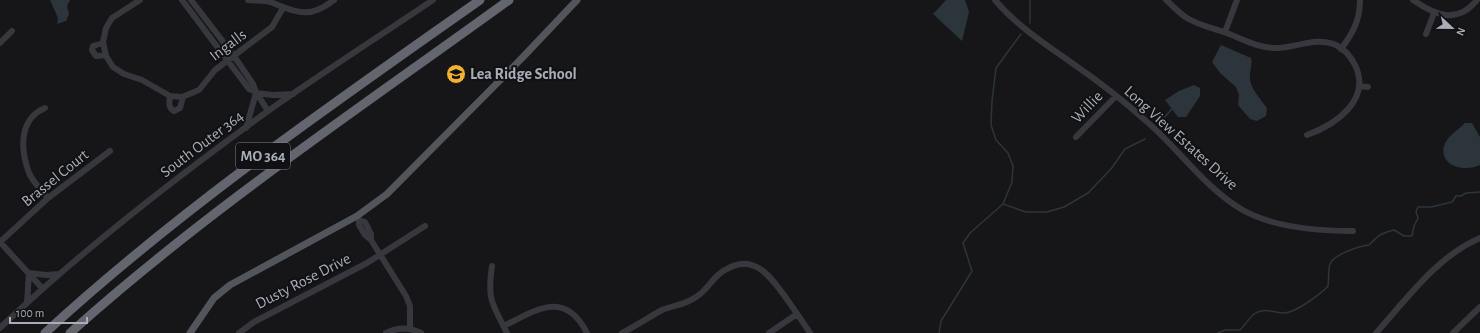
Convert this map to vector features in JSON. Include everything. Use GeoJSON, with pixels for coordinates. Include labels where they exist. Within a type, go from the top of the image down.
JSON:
{"type":"FeatureCollection","features":[{"type":"Feature","properties":{"kind":"highway","name":"MO 364"},"geometry":{"type":"LineString","coordinates":[[45,333],[113,273],[214,192],[480,0]]}},
{"type":"Feature","properties":{"kind":"highway","name":"MO 364"},"geometry":{"type":"LineString","coordinates":[[70,333],[121,289],[218,210],[509,0]]}},
{"type":"Feature","properties":{"kind":"main road"},"geometry":{"type":"LineString","coordinates":[[190,333],[214,298],[230,285],[358,218],[387,194],[524,57],[577,0]]}},
{"type":"Feature","properties":{"kind":"street"},"geometry":{"type":"LineString","coordinates":[[140,0],[112,18],[106,28],[103,43],[106,56],[113,67],[124,74],[142,80],[170,96],[183,97]]}},
{"type":"Feature","properties":{"kind":"street"},"geometry":{"type":"LineString","coordinates":[[182,0],[249,89],[256,92],[273,95],[294,93]]}},
{"type":"Feature","properties":{"kind":"street"},"geometry":{"type":"LineString","coordinates":[[191,0],[254,84],[256,92],[268,111]]}},
{"type":"Feature","properties":{"kind":"street"},"geometry":{"type":"LineString","coordinates":[[248,0],[268,2],[292,11],[310,12],[334,0]]}},
{"type":"Feature","properties":{"kind":"street","name":"South Outer 364"},"geometry":{"type":"LineString","coordinates":[[0,328],[42,288],[146,203],[268,111],[434,0]]}},
{"type":"Feature","properties":{"kind":"street","name":"Long View Estates Drive"},"geometry":{"type":"LineString","coordinates":[[995,0],[1027,31],[1116,96],[1147,121],[1216,191],[1242,209],[1270,221],[1282,224],[1339,231],[1353,231]]}},
{"type":"Feature","properties":{"kind":"street"},"geometry":{"type":"LineString","coordinates":[[1166,0],[1188,19],[1259,46],[1268,47],[1324,41],[1341,49],[1347,54],[1356,67],[1359,86],[1356,98],[1345,114],[1330,126],[1307,135]]}},
{"type":"Feature","properties":{"kind":"street"},"geometry":{"type":"LineString","coordinates":[[1225,32],[1237,0]]}},
{"type":"Feature","properties":{"kind":"street"},"geometry":{"type":"LineString","coordinates":[[1341,49],[1352,35],[1357,24],[1360,13],[1360,0]]}},
{"type":"Feature","properties":{"kind":"street"},"geometry":{"type":"LineString","coordinates":[[1413,0],[1434,13],[1447,16],[1467,9],[1477,0]]}},
{"type":"Feature","properties":{"kind":"street","name":"Ingalls"},"geometry":{"type":"LineString","coordinates":[[170,96],[168,104],[170,109],[174,111],[180,108],[183,97],[199,90],[215,70],[272,27],[283,8]]}},
{"type":"Feature","properties":{"kind":"street"},"geometry":{"type":"LineString","coordinates":[[1426,34],[1434,13]]}},
{"type":"Feature","properties":{"kind":"street"},"geometry":{"type":"LineString","coordinates":[[0,43],[12,31]]}},
{"type":"Feature","properties":{"kind":"street"},"geometry":{"type":"LineString","coordinates":[[103,43],[93,46],[92,50],[96,56],[106,56]]}},
{"type":"Feature","properties":{"kind":"street"},"geometry":{"type":"LineString","coordinates":[[1359,86],[1368,87]]}},
{"type":"Feature","properties":{"kind":"street"},"geometry":{"type":"LineString","coordinates":[[246,128],[256,92]]}},
{"type":"Feature","properties":{"kind":"street","name":"Willie"},"geometry":{"type":"LineString","coordinates":[[1076,137],[1116,96]]}},
{"type":"Feature","properties":{"kind":"street"},"geometry":{"type":"LineString","coordinates":[[45,108],[35,112],[30,118],[25,125],[23,138],[30,174],[48,198]]}},
{"type":"Feature","properties":{"kind":"street","name":"Brassel Court"},"geometry":{"type":"LineString","coordinates":[[0,242],[48,198],[110,151]]}},
{"type":"Feature","properties":{"kind":"street"},"geometry":{"type":"LineString","coordinates":[[358,218],[365,222],[371,234],[371,240],[410,306],[410,329]]}},
{"type":"Feature","properties":{"kind":"street","name":"Dusty Rose Drive"},"geometry":{"type":"LineString","coordinates":[[239,333],[254,322],[381,255],[425,226]]}},
{"type":"Feature","properties":{"kind":"street"},"geometry":{"type":"LineString","coordinates":[[1376,333],[1418,285],[1438,265],[1471,242],[1480,238]]}},
{"type":"Feature","properties":{"kind":"street"},"geometry":{"type":"LineString","coordinates":[[0,242],[42,288]]}},
{"type":"Feature","properties":{"kind":"street"},"geometry":{"type":"LineString","coordinates":[[622,333],[664,310],[684,304],[693,299],[710,285],[723,270],[738,264],[753,265],[766,272],[810,333]]}},
{"type":"Feature","properties":{"kind":"street"},"geometry":{"type":"LineString","coordinates":[[492,266],[489,294],[492,304],[507,333]]}},
{"type":"Feature","properties":{"kind":"street"},"geometry":{"type":"LineString","coordinates":[[29,273],[46,275],[60,274]]}},
{"type":"Feature","properties":{"kind":"street"},"geometry":{"type":"LineString","coordinates":[[27,303],[29,273]]}},
{"type":"Feature","properties":{"kind":"street"},"geometry":{"type":"LineString","coordinates":[[504,326],[543,307],[559,307],[567,310],[579,319],[587,333]]}},
{"type":"Feature","properties":{"kind":"street"},"geometry":{"type":"LineString","coordinates":[[1453,333],[1480,307]]}},
{"type":"Feature","properties":{"kind":"street"},"geometry":{"type":"LineString","coordinates":[[769,333],[797,314]]}},
{"type":"Feature","properties":{"kind":"street"},"geometry":{"type":"LineString","coordinates":[[386,333],[394,330],[410,329],[421,333]]}},
{"type":"Feature","properties":{"kind":"shaded area"},"geometry":{"type":"Polygon","coordinates":[[[50,0],[70,0],[67,6],[69,14],[66,21],[57,24],[58,18],[50,0]]]}},
{"type":"Feature","properties":{"kind":"shaded area"},"geometry":{"type":"Polygon","coordinates":[[[946,0],[965,0],[969,12],[962,41],[933,14],[946,0]]]}},
{"type":"Feature","properties":{"kind":"shaded area"},"geometry":{"type":"Polygon","coordinates":[[[1221,45],[1251,58],[1251,84],[1267,108],[1266,116],[1257,121],[1250,119],[1238,105],[1239,95],[1236,87],[1220,73],[1212,62],[1221,45]]]}},
{"type":"Feature","properties":{"kind":"shaded area"},"geometry":{"type":"Polygon","coordinates":[[[1194,85],[1200,88],[1200,96],[1186,117],[1178,117],[1165,100],[1179,91],[1194,85]]]}},
{"type":"Feature","properties":{"kind":"shaded area"},"geometry":{"type":"Polygon","coordinates":[[[1465,123],[1472,123],[1480,137],[1480,165],[1461,168],[1450,163],[1446,159],[1444,146],[1445,142],[1453,133],[1465,123]]]}},
{"type":"Feature","properties":{"kind":"waterway"},"geometry":{"type":"LineString","coordinates":[[1030,0],[1030,23]]}},
{"type":"Feature","properties":{"kind":"waterway"},"geometry":{"type":"LineString","coordinates":[[939,333],[941,321],[972,271],[963,243],[970,233],[1003,204],[1012,182],[1013,166],[1008,153],[996,140],[991,125],[992,101],[996,68],[1021,34]]}},
{"type":"Feature","properties":{"kind":"waterway"},"geometry":{"type":"LineString","coordinates":[[1161,121],[1172,109]]}},
{"type":"Feature","properties":{"kind":"waterway"},"geometry":{"type":"LineString","coordinates":[[1003,204],[1026,212],[1047,212],[1064,207],[1088,193],[1111,169],[1125,149],[1145,139]]}},
{"type":"Feature","properties":{"kind":"waterway"},"geometry":{"type":"LineString","coordinates":[[1218,333],[1225,330],[1240,330],[1253,315],[1258,312],[1265,311],[1284,313],[1295,310],[1320,294],[1328,286],[1329,269],[1332,260],[1354,249],[1369,245],[1380,235],[1394,230],[1404,236],[1412,236],[1414,226],[1418,218],[1416,211],[1418,207],[1431,207],[1452,202],[1456,196],[1461,196],[1466,193],[1480,192]]}},
{"type":"Feature","properties":{"kind":"place","name":"Lea Ridge School"},"geometry":{"type":"Point","coordinates":[456,74]}}]}
